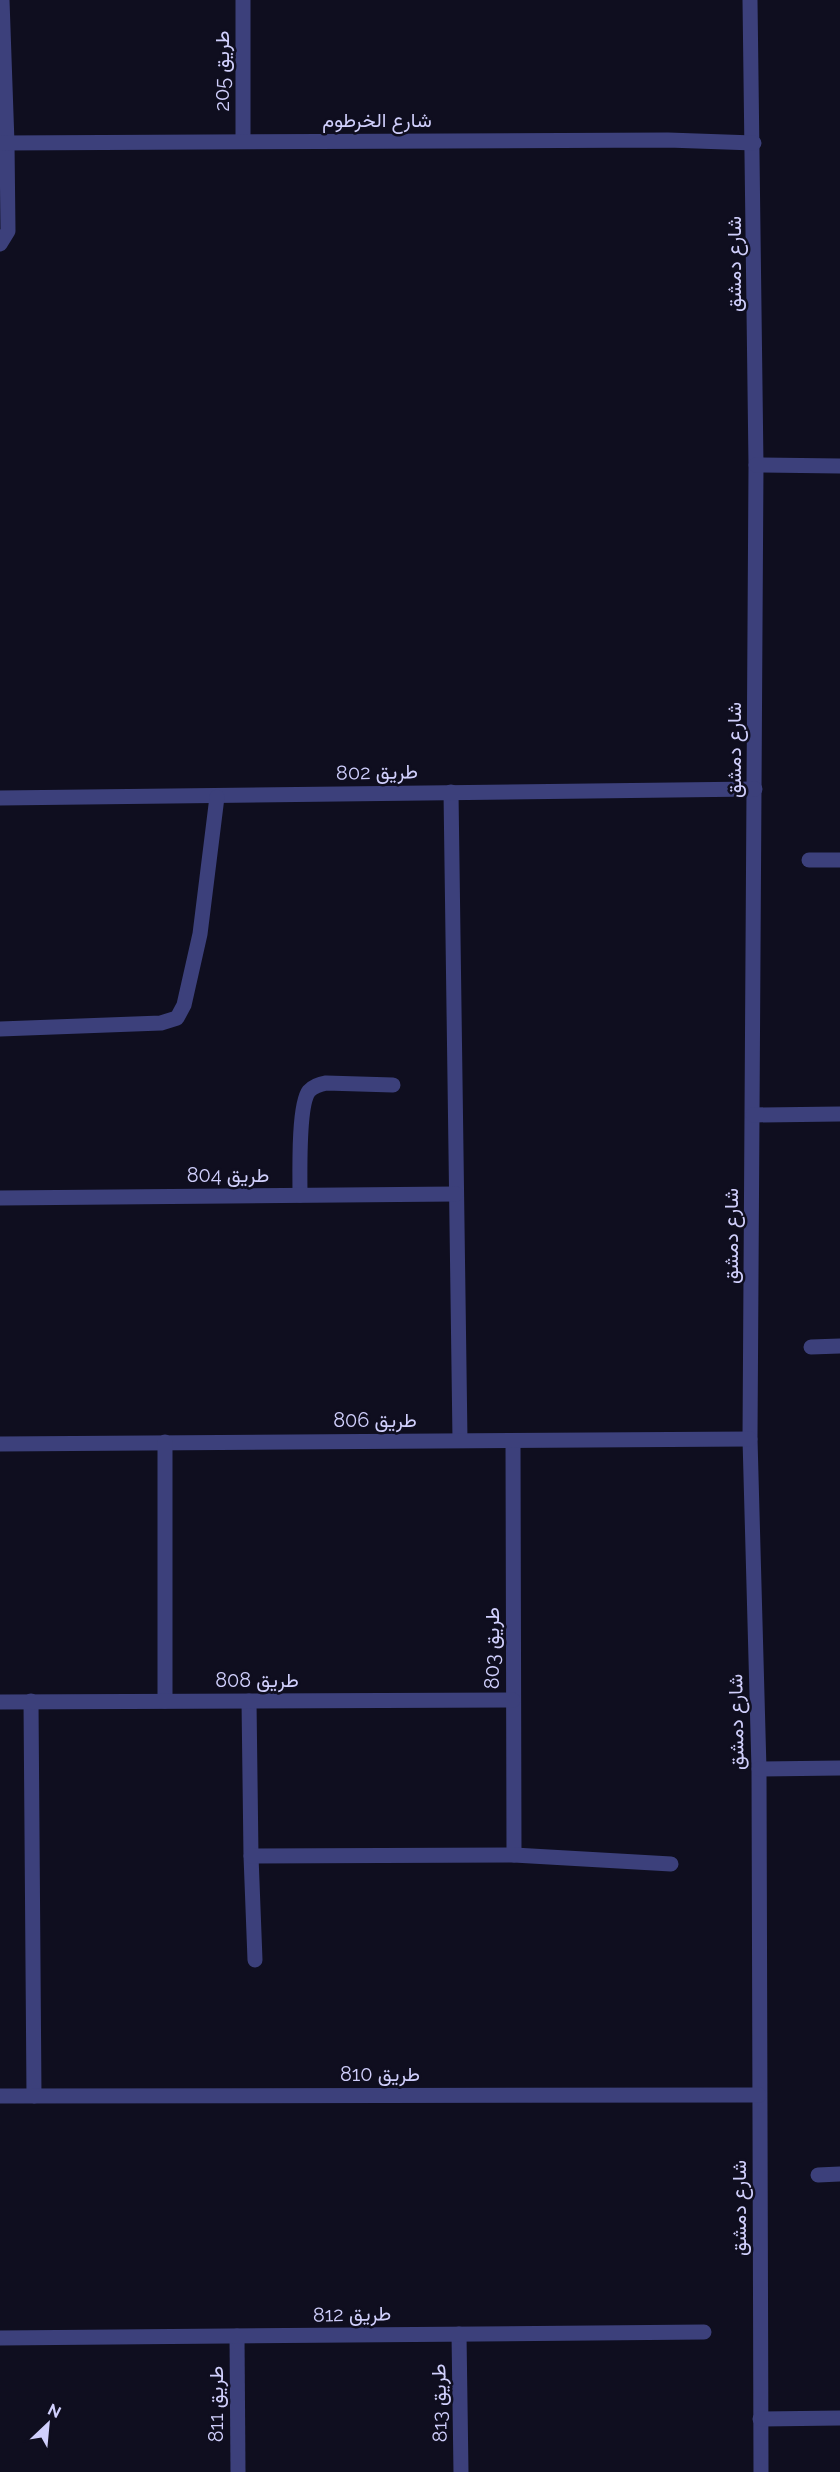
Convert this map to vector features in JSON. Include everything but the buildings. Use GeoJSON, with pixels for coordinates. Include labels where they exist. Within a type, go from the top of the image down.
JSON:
{"type":"FeatureCollection","features":[{"type":"Feature","properties":{"kind":"street"},"geometry":{"type":"LineString","coordinates":[[0,244],[8,231],[3,143],[2,0]]}},
{"type":"Feature","properties":{"kind":"street","name":"طريق 205"},"geometry":{"type":"LineString","coordinates":[[243,0],[243,141]]}},
{"type":"Feature","properties":{"kind":"street","name":"شارع دمشق"},"geometry":{"type":"LineString","coordinates":[[750,0],[754,143],[756,465],[750,1440],[759,1769],[761,2472]]}},
{"type":"Feature","properties":{"kind":"street","name":"شارع الخرطوم"},"geometry":{"type":"LineString","coordinates":[[3,143],[669,140],[754,143]]}},
{"type":"Feature","properties":{"kind":"street"},"geometry":{"type":"LineString","coordinates":[[756,465],[840,466]]}},
{"type":"Feature","properties":{"kind":"street","name":"طريق 802"},"geometry":{"type":"LineString","coordinates":[[0,798],[755,789]]}},
{"type":"Feature","properties":{"kind":"street"},"geometry":{"type":"LineString","coordinates":[[450,792],[460,1440]]}},
{"type":"Feature","properties":{"kind":"street"},"geometry":{"type":"LineString","coordinates":[[0,1029],[161,1023],[177,1018],[184,1005],[200,934],[217,796]]}},
{"type":"Feature","properties":{"kind":"street"},"geometry":{"type":"LineString","coordinates":[[809,860],[840,860]]}},
{"type":"Feature","properties":{"kind":"street"},"geometry":{"type":"LineString","coordinates":[[300,1195],[303,1108],[310,1090],[326,1083],[393,1085]]}},
{"type":"Feature","properties":{"kind":"street"},"geometry":{"type":"LineString","coordinates":[[753,1115],[840,1114]]}},
{"type":"Feature","properties":{"kind":"street","name":"طريق 804"},"geometry":{"type":"LineString","coordinates":[[0,1198],[456,1194]]}},
{"type":"Feature","properties":{"kind":"street"},"geometry":{"type":"LineString","coordinates":[[811,1347],[840,1346]]}},
{"type":"Feature","properties":{"kind":"street","name":"طريق 806"},"geometry":{"type":"LineString","coordinates":[[0,1444],[750,1440]]}},
{"type":"Feature","properties":{"kind":"street","name":"طريق 803"},"geometry":{"type":"LineString","coordinates":[[513,1441],[514,1855]]}},
{"type":"Feature","properties":{"kind":"street"},"geometry":{"type":"LineString","coordinates":[[165,1442],[165,1701]]}},
{"type":"Feature","properties":{"kind":"street","name":"طريق 808"},"geometry":{"type":"LineString","coordinates":[[0,1702],[513,1700]]}},
{"type":"Feature","properties":{"kind":"street"},"geometry":{"type":"LineString","coordinates":[[31,1701],[34,2096]]}},
{"type":"Feature","properties":{"kind":"street"},"geometry":{"type":"LineString","coordinates":[[249,1701],[250,1856],[255,1960]]}},
{"type":"Feature","properties":{"kind":"street"},"geometry":{"type":"LineString","coordinates":[[759,1769],[840,1768]]}},
{"type":"Feature","properties":{"kind":"street"},"geometry":{"type":"LineString","coordinates":[[250,1856],[514,1855],[671,1864]]}},
{"type":"Feature","properties":{"kind":"street","name":"طريق 810"},"geometry":{"type":"LineString","coordinates":[[0,2096],[759,2095]]}},
{"type":"Feature","properties":{"kind":"street"},"geometry":{"type":"LineString","coordinates":[[818,2175],[840,2174]]}},
{"type":"Feature","properties":{"kind":"street","name":"طريق 812"},"geometry":{"type":"LineString","coordinates":[[0,2338],[704,2332]]}},
{"type":"Feature","properties":{"kind":"street","name":"طريق 813"},"geometry":{"type":"LineString","coordinates":[[459,2334],[461,2472]]}},
{"type":"Feature","properties":{"kind":"street","name":"طريق 811"},"geometry":{"type":"LineString","coordinates":[[237,2336],[238,2472]]}},
{"type":"Feature","properties":{"kind":"street"},"geometry":{"type":"LineString","coordinates":[[760,2419],[840,2418]]}}]}
